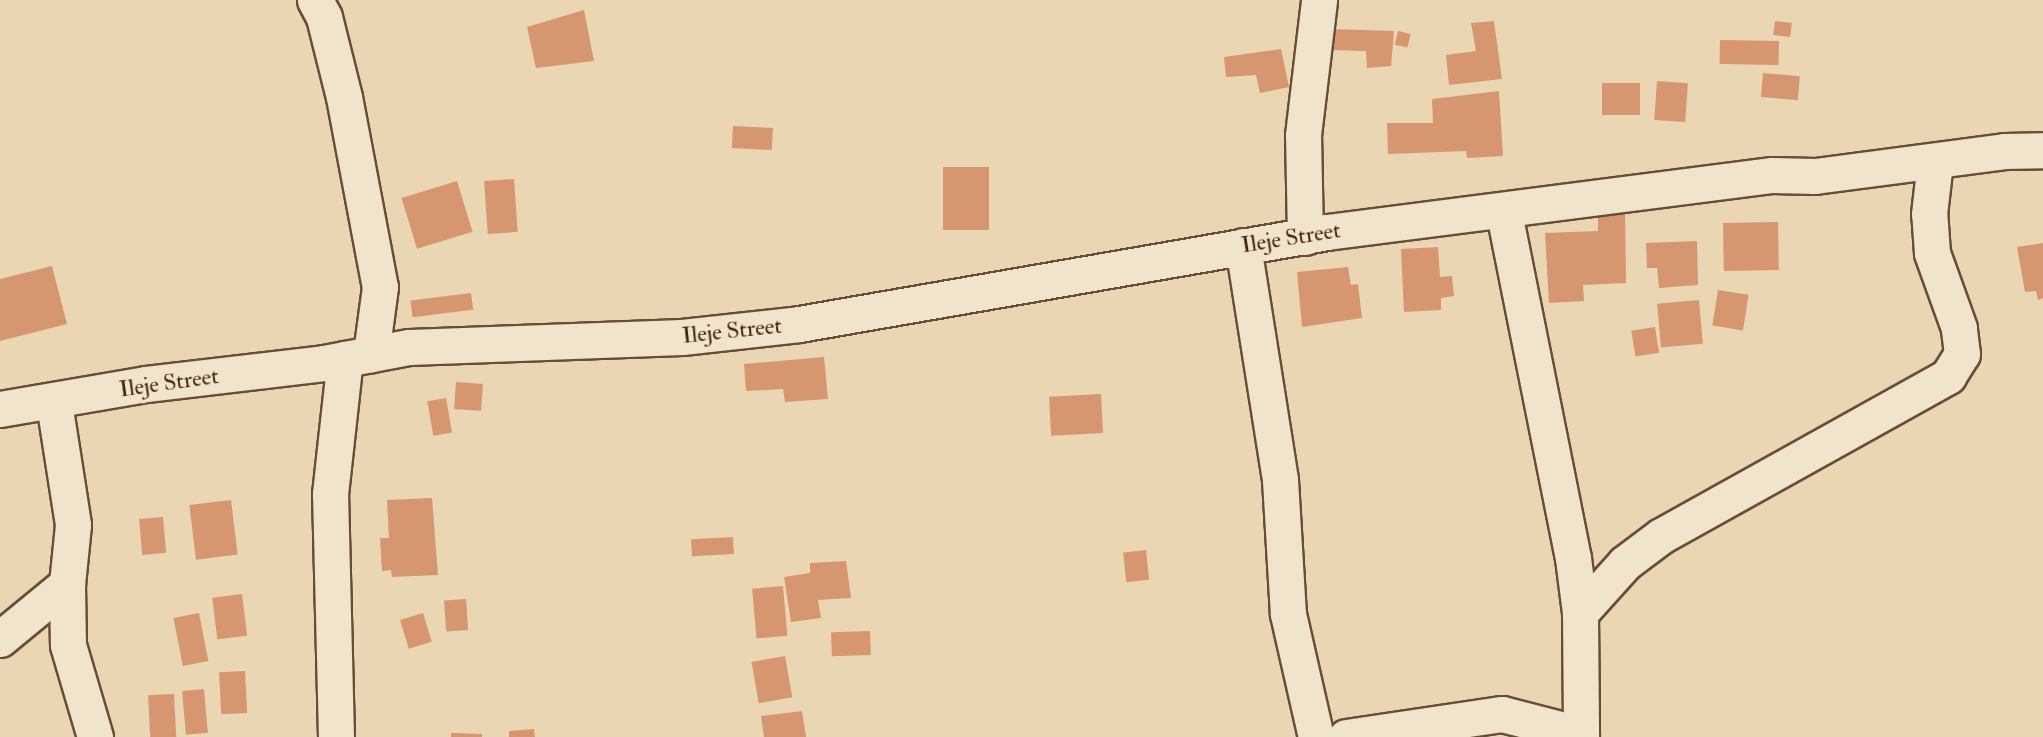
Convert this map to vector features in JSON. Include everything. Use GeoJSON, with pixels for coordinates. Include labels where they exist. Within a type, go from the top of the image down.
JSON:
{"type":"FeatureCollection","features":[{"type":"Feature","properties":{"kind":"street"},"geometry":{"type":"LineString","coordinates":[[315,0],[324,17],[344,97],[380,287],[358,357],[330,494],[336,737]]}},
{"type":"Feature","properties":{"kind":"street"},"geometry":{"type":"LineString","coordinates":[[1305,237],[1303,135],[1319,0]]}},
{"type":"Feature","properties":{"kind":"street","name":"Ileje Street"},"geometry":{"type":"LineString","coordinates":[[0,409],[54,403],[146,384],[358,357],[409,347],[682,337],[799,324],[1243,246],[1460,215],[1504,213],[1772,175],[1815,176],[2043,150]]}},
{"type":"Feature","properties":{"kind":"street"},"geometry":{"type":"LineString","coordinates":[[1580,613],[1625,563],[1661,536],[1948,376],[1962,354],[1959,328],[1932,253],[1929,214],[1935,162]]}},
{"type":"Feature","properties":{"kind":"street"},"geometry":{"type":"LineString","coordinates":[[1346,737],[1502,714],[1581,735],[1580,613],[1559,477],[1504,213]]}},
{"type":"Feature","properties":{"kind":"street"},"geometry":{"type":"LineString","coordinates":[[1243,246],[1280,480],[1287,614],[1316,737]]}},
{"type":"Feature","properties":{"kind":"street"},"geometry":{"type":"LineString","coordinates":[[54,403],[73,525],[67,584],[68,645],[95,737]]}},
{"type":"Feature","properties":{"kind":"street"},"geometry":{"type":"LineString","coordinates":[[0,639],[67,584]]}},
{"type":"Feature","properties":{"kind":"building"},"geometry":{"type":"Polygon","coordinates":[[[584,10],[594,61],[536,68],[527,27],[584,10]]]}},
{"type":"Feature","properties":{"kind":"building"},"geometry":{"type":"Polygon","coordinates":[[[1494,21],[1502,79],[1449,85],[1446,55],[1476,51],[1471,23],[1494,21]]]}},
{"type":"Feature","properties":{"kind":"building"},"geometry":{"type":"Polygon","coordinates":[[[1775,21],[1792,23],[1790,37],[1773,35],[1775,21]]]}},
{"type":"Feature","properties":{"kind":"building"},"geometry":{"type":"Polygon","coordinates":[[[1331,29],[1394,31],[1391,66],[1367,68],[1366,51],[1330,50],[1331,29]]]}},
{"type":"Feature","properties":{"kind":"building"},"geometry":{"type":"Polygon","coordinates":[[[1398,31],[1411,34],[1408,48],[1395,45],[1398,31]]]}},
{"type":"Feature","properties":{"kind":"building"},"geometry":{"type":"Polygon","coordinates":[[[1720,40],[1779,41],[1779,65],[1720,64],[1720,40]]]}},
{"type":"Feature","properties":{"kind":"building"},"geometry":{"type":"Polygon","coordinates":[[[1281,49],[1289,87],[1260,93],[1256,75],[1226,77],[1224,57],[1281,49]]]}},
{"type":"Feature","properties":{"kind":"building"},"geometry":{"type":"Polygon","coordinates":[[[1763,73],[1800,76],[1798,100],[1761,97],[1763,73]]]}},
{"type":"Feature","properties":{"kind":"building"},"geometry":{"type":"Polygon","coordinates":[[[1657,81],[1688,83],[1685,122],[1654,120],[1657,81]]]}},
{"type":"Feature","properties":{"kind":"building"},"geometry":{"type":"Polygon","coordinates":[[[1602,83],[1640,83],[1640,115],[1602,115],[1602,83]]]}},
{"type":"Feature","properties":{"kind":"building"},"geometry":{"type":"Polygon","coordinates":[[[1499,91],[1503,156],[1467,158],[1466,151],[1388,154],[1387,123],[1433,123],[1432,99],[1499,91]]]}},
{"type":"Feature","properties":{"kind":"building"},"geometry":{"type":"Polygon","coordinates":[[[733,126],[773,128],[772,150],[732,148],[733,126]]]}},
{"type":"Feature","properties":{"kind":"building"},"geometry":{"type":"Polygon","coordinates":[[[943,167],[989,167],[989,230],[943,230],[943,167]]]}},
{"type":"Feature","properties":{"kind":"building"},"geometry":{"type":"Polygon","coordinates":[[[514,179],[518,232],[488,234],[484,181],[514,179]]]}},
{"type":"Feature","properties":{"kind":"building"},"geometry":{"type":"Polygon","coordinates":[[[457,181],[472,232],[417,249],[402,198],[457,181]]]}},
{"type":"Feature","properties":{"kind":"building"},"geometry":{"type":"Polygon","coordinates":[[[1625,210],[1626,283],[1583,285],[1584,301],[1549,303],[1545,233],[1598,231],[1598,211],[1625,210]]]}},
{"type":"Feature","properties":{"kind":"building"},"geometry":{"type":"Polygon","coordinates":[[[1778,222],[1779,270],[1724,271],[1723,223],[1778,222]]]}},
{"type":"Feature","properties":{"kind":"building"},"geometry":{"type":"Polygon","coordinates":[[[1697,241],[1698,285],[1659,288],[1657,268],[1647,268],[1646,243],[1697,241]]]}},
{"type":"Feature","properties":{"kind":"building"},"geometry":{"type":"Polygon","coordinates":[[[2043,243],[2043,298],[2038,300],[2036,291],[2025,292],[2017,247],[2043,243]]]}},
{"type":"Feature","properties":{"kind":"building"},"geometry":{"type":"Polygon","coordinates":[[[1438,247],[1440,277],[1452,276],[1454,296],[1441,298],[1441,310],[1404,312],[1401,249],[1438,247]]]}},
{"type":"Feature","properties":{"kind":"building"},"geometry":{"type":"Polygon","coordinates":[[[52,266],[67,324],[0,341],[0,279],[52,266]]]}},
{"type":"Feature","properties":{"kind":"building"},"geometry":{"type":"Polygon","coordinates":[[[1348,267],[1351,285],[1358,284],[1362,318],[1302,327],[1297,272],[1348,267]]]}},
{"type":"Feature","properties":{"kind":"building"},"geometry":{"type":"Polygon","coordinates":[[[1718,290],[1749,295],[1743,330],[1712,326],[1718,290]]]}},
{"type":"Feature","properties":{"kind":"building"},"geometry":{"type":"Polygon","coordinates":[[[471,293],[473,310],[413,317],[410,300],[471,293]]]}},
{"type":"Feature","properties":{"kind":"building"},"geometry":{"type":"Polygon","coordinates":[[[1699,300],[1703,344],[1661,347],[1657,304],[1699,300]]]}},
{"type":"Feature","properties":{"kind":"building"},"geometry":{"type":"Polygon","coordinates":[[[1655,327],[1659,353],[1635,356],[1631,331],[1655,327]]]}},
{"type":"Feature","properties":{"kind":"building"},"geometry":{"type":"Polygon","coordinates":[[[824,357],[828,399],[785,402],[783,389],[746,391],[744,364],[824,357]]]}},
{"type":"Feature","properties":{"kind":"building"},"geometry":{"type":"Polygon","coordinates":[[[456,382],[483,384],[481,411],[454,409],[456,382]]]}},
{"type":"Feature","properties":{"kind":"building"},"geometry":{"type":"Polygon","coordinates":[[[1101,394],[1103,433],[1051,436],[1049,397],[1101,394]]]}},
{"type":"Feature","properties":{"kind":"building"},"geometry":{"type":"Polygon","coordinates":[[[446,398],[452,432],[433,436],[427,401],[446,398]]]}},
{"type":"Feature","properties":{"kind":"building"},"geometry":{"type":"Polygon","coordinates":[[[432,498],[438,575],[392,577],[391,570],[382,571],[380,538],[389,538],[387,500],[432,498]]]}},
{"type":"Feature","properties":{"kind":"building"},"geometry":{"type":"Polygon","coordinates":[[[231,500],[238,555],[196,560],[189,505],[231,500]]]}},
{"type":"Feature","properties":{"kind":"building"},"geometry":{"type":"Polygon","coordinates":[[[163,517],[166,553],[142,555],[139,519],[163,517]]]}},
{"type":"Feature","properties":{"kind":"building"},"geometry":{"type":"Polygon","coordinates":[[[733,537],[734,554],[692,556],[691,539],[733,537]]]}},
{"type":"Feature","properties":{"kind":"building"},"geometry":{"type":"Polygon","coordinates":[[[1146,550],[1149,580],[1126,582],[1123,552],[1146,550]]]}},
{"type":"Feature","properties":{"kind":"building"},"geometry":{"type":"Polygon","coordinates":[[[846,561],[851,598],[818,600],[821,618],[791,622],[784,577],[810,573],[810,563],[846,561]]]}},
{"type":"Feature","properties":{"kind":"building"},"geometry":{"type":"Polygon","coordinates":[[[783,586],[787,636],[756,639],[752,589],[783,586]]]}},
{"type":"Feature","properties":{"kind":"building"},"geometry":{"type":"Polygon","coordinates":[[[242,594],[247,636],[217,639],[212,598],[242,594]]]}},
{"type":"Feature","properties":{"kind":"building"},"geometry":{"type":"Polygon","coordinates":[[[466,599],[468,630],[446,631],[444,601],[466,599]]]}},
{"type":"Feature","properties":{"kind":"building"},"geometry":{"type":"Polygon","coordinates":[[[199,613],[208,661],[183,666],[173,618],[199,613]]]}},
{"type":"Feature","properties":{"kind":"building"},"geometry":{"type":"Polygon","coordinates":[[[423,613],[432,642],[409,649],[400,620],[423,613]]]}},
{"type":"Feature","properties":{"kind":"building"},"geometry":{"type":"Polygon","coordinates":[[[870,631],[871,655],[832,656],[831,632],[870,631]]]}},
{"type":"Feature","properties":{"kind":"building"},"geometry":{"type":"Polygon","coordinates":[[[785,656],[792,697],[759,703],[752,662],[785,656]]]}},
{"type":"Feature","properties":{"kind":"building"},"geometry":{"type":"Polygon","coordinates":[[[245,671],[247,713],[221,714],[219,672],[245,671]]]}},
{"type":"Feature","properties":{"kind":"building"},"geometry":{"type":"Polygon","coordinates":[[[204,689],[208,733],[186,735],[182,691],[204,689]]]}},
{"type":"Feature","properties":{"kind":"building"},"geometry":{"type":"Polygon","coordinates":[[[174,694],[176,737],[150,737],[148,695],[174,694]]]}},
{"type":"Feature","properties":{"kind":"building"},"geometry":{"type":"Polygon","coordinates":[[[802,711],[806,737],[764,737],[761,716],[802,711]]]}},
{"type":"Feature","properties":{"kind":"building"},"geometry":{"type":"Polygon","coordinates":[[[534,729],[535,737],[509,737],[509,731],[534,729]]]}},
{"type":"Feature","properties":{"kind":"building"},"geometry":{"type":"Polygon","coordinates":[[[451,733],[482,734],[482,737],[451,737],[451,733]]]}}]}
